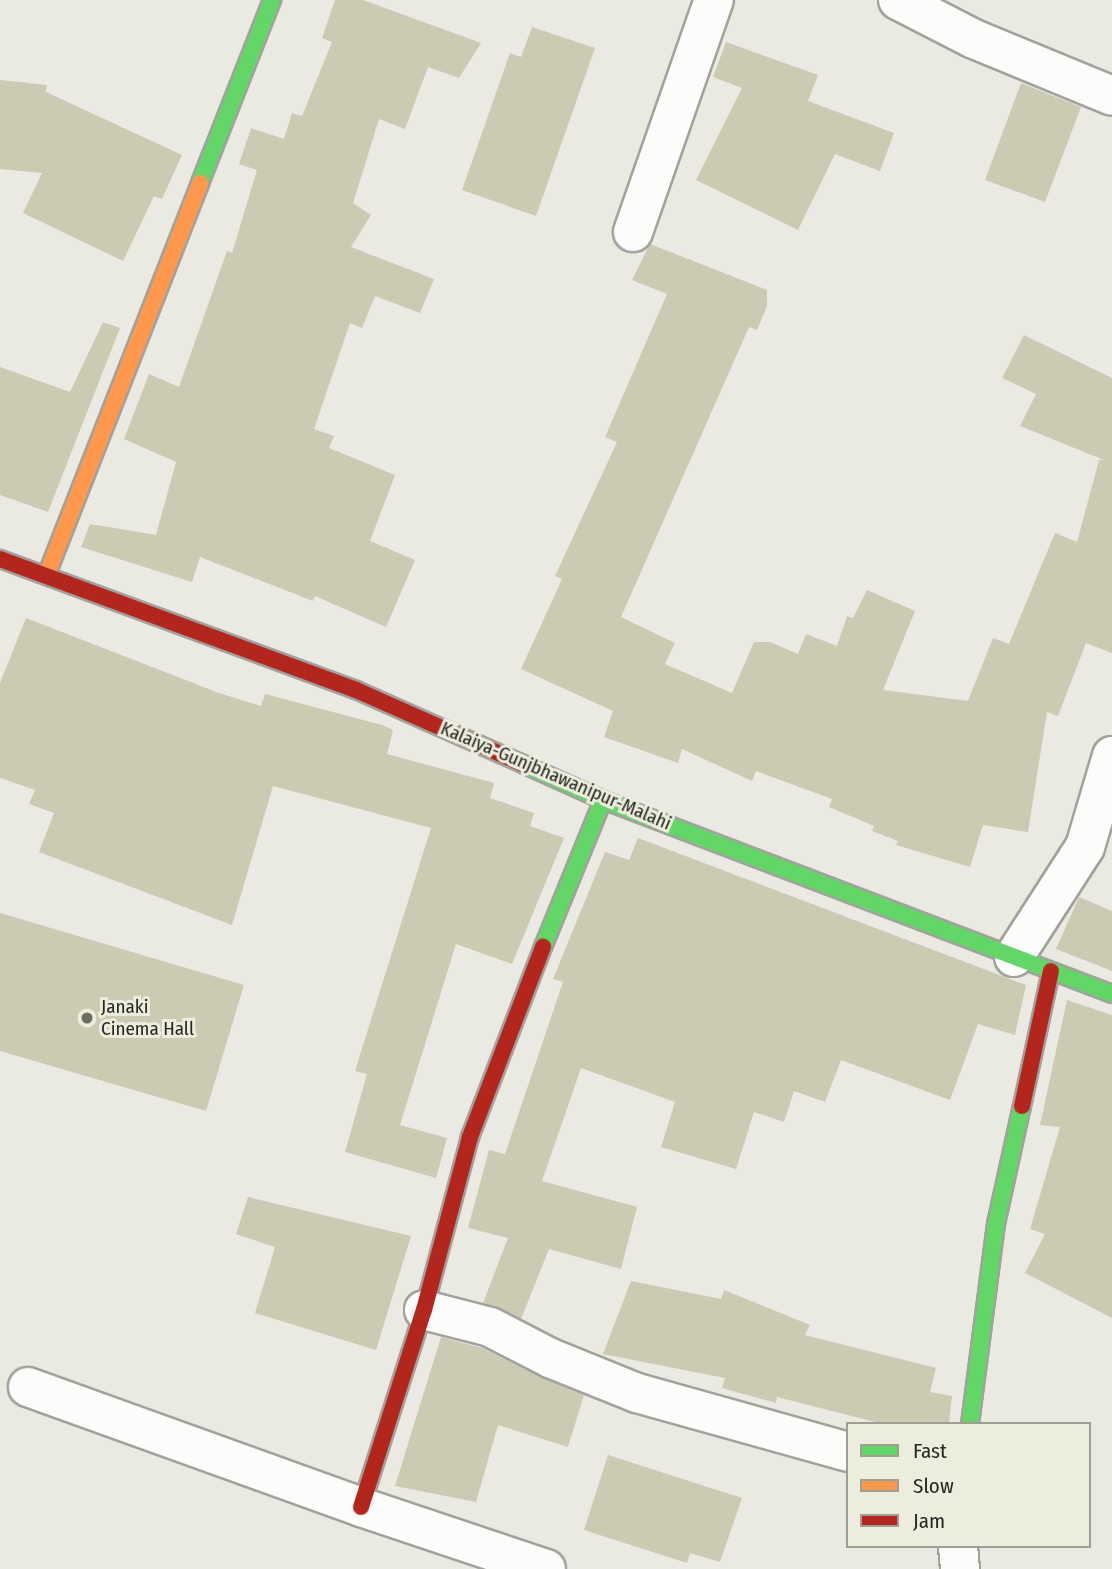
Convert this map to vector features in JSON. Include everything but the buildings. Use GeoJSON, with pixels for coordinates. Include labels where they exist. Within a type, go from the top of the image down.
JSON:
{"type":"FeatureCollection","features":[{"type":"Feature","properties":{"kind":"street"},"geometry":{"type":"LineString","coordinates":[[47,574],[272,0]]}},
{"type":"Feature","properties":{"kind":"street"},"geometry":{"type":"LineString","coordinates":[[633,232],[714,0]]}},
{"type":"Feature","properties":{"kind":"street"},"geometry":{"type":"LineString","coordinates":[[898,0],[974,38],[1112,96]]}},
{"type":"Feature","properties":{"kind":"street","name":"Kalaiya-Gunjbhawanipur-Malahi"},"geometry":{"type":"LineString","coordinates":[[0,559],[47,574],[356,690],[603,800],[1112,994]]}},
{"type":"Feature","properties":{"kind":"street"},"geometry":{"type":"LineString","coordinates":[[1014,957],[1085,847],[1112,756]]}},
{"type":"Feature","properties":{"kind":"street"},"geometry":{"type":"LineString","coordinates":[[361,1507],[424,1310],[470,1138],[533,970],[603,800]]}},
{"type":"Feature","properties":{"kind":"street"},"geometry":{"type":"LineString","coordinates":[[970,1422],[996,1224],[1051,971]]}},
{"type":"Feature","properties":{"kind":"street"},"geometry":{"type":"LineString","coordinates":[[424,1310],[490,1327],[550,1358],[638,1393],[846,1451]]}},
{"type":"Feature","properties":{"kind":"street"},"geometry":{"type":"LineString","coordinates":[[28,1387],[361,1507],[546,1569]]}},
{"type":"Feature","properties":{"kind":"street"},"geometry":{"type":"LineString","coordinates":[[958,1548],[961,1569]]}},
{"type":"Feature","properties":{"kind":"traffic: fast"},"geometry":{"type":"LineString","coordinates":[[200,183],[272,0]]}},
{"type":"Feature","properties":{"kind":"traffic: fast"},"geometry":{"type":"LineString","coordinates":[[525,765],[603,800],[1112,994]]}},
{"type":"Feature","properties":{"kind":"traffic: fast"},"geometry":{"type":"LineString","coordinates":[[543,947],[603,800]]}},
{"type":"Feature","properties":{"kind":"traffic: fast"},"geometry":{"type":"LineString","coordinates":[[970,1422],[996,1224],[1022,1106]]}},
{"type":"Feature","properties":{"kind":"traffic: slow"},"geometry":{"type":"LineString","coordinates":[[47,574],[200,183]]}},
{"type":"Feature","properties":{"kind":"traffic: jam"},"geometry":{"type":"LineString","coordinates":[[0,559],[356,690],[525,765]]}},
{"type":"Feature","properties":{"kind":"traffic: jam"},"geometry":{"type":"LineString","coordinates":[[361,1507],[424,1310],[470,1137],[543,947]]}},
{"type":"Feature","properties":{"kind":"traffic: jam"},"geometry":{"type":"LineString","coordinates":[[1022,1106],[1051,971]]}},
{"type":"Feature","properties":{"kind":"place","name":"Janaki Cinema Hall"},"geometry":{"type":"Point","coordinates":[87,1018]}}]}
